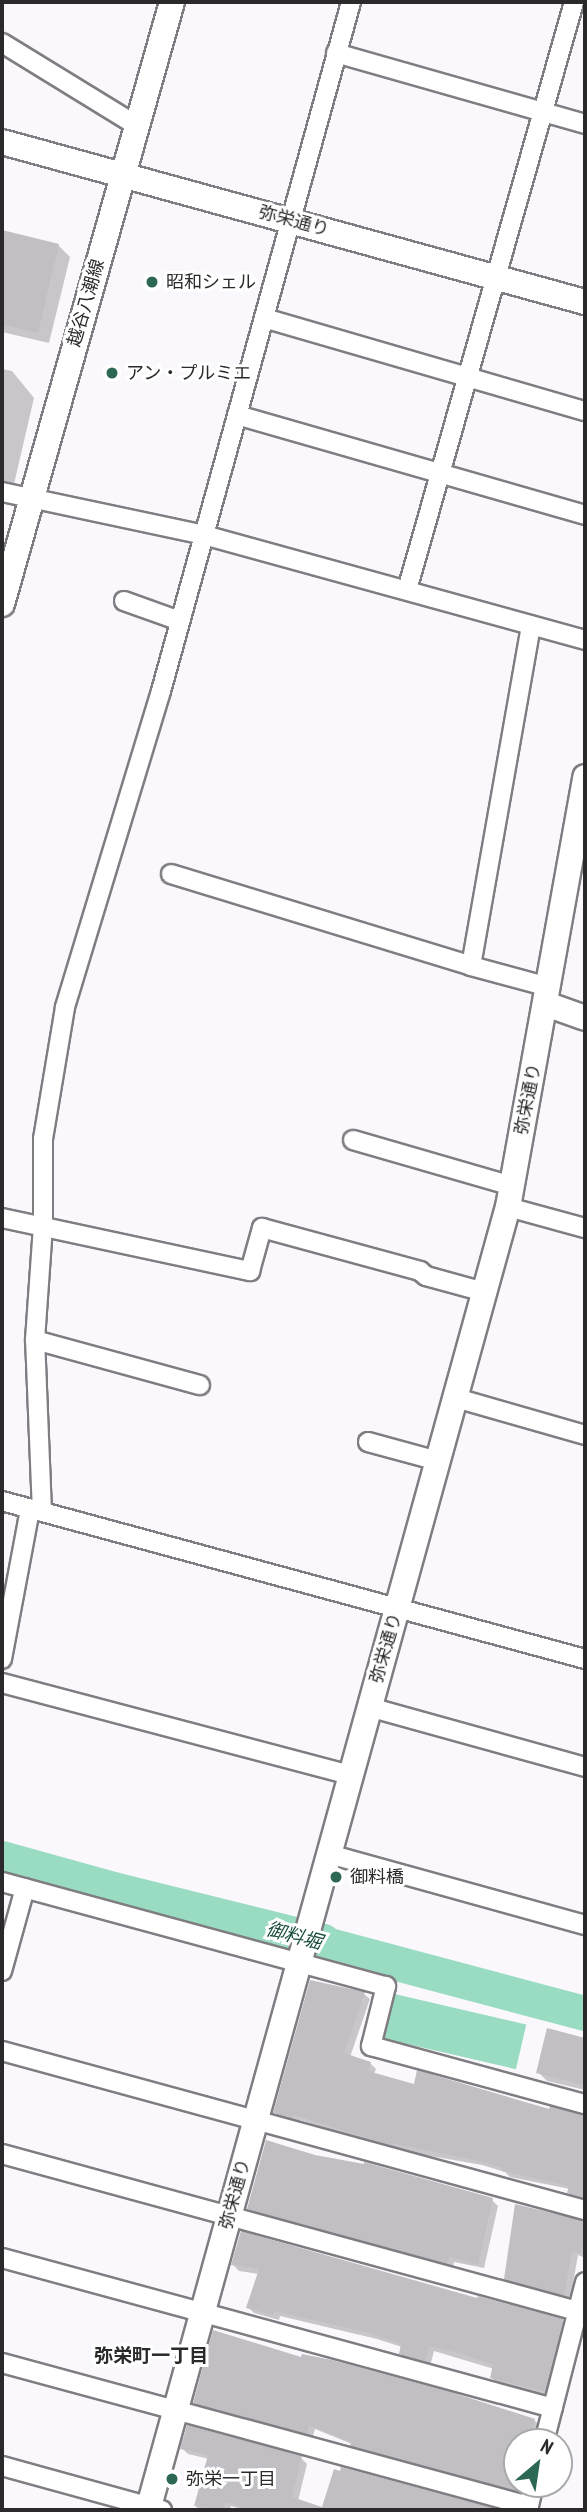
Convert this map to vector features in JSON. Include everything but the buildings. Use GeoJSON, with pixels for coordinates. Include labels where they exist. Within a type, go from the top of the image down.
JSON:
{"type":"FeatureCollection","features":[{"type":"Feature","properties":{"kind":"street","name":"越谷八潮線"},"geometry":{"type":"LineString","coordinates":[[2,604],[172,2]]}},
{"type":"Feature","properties":{"kind":"street"},"geometry":{"type":"LineString","coordinates":[[2,1659],[36,1510],[35,1340],[43,1227],[43,1139],[65,1007],[180,621],[351,2]]}},
{"type":"Feature","properties":{"kind":"street"},"geometry":{"type":"LineString","coordinates":[[407,590],[574,2]]}},
{"type":"Feature","properties":{"kind":"street"},"geometry":{"type":"LineString","coordinates":[[2,43],[136,125]]}},
{"type":"Feature","properties":{"kind":"street"},"geometry":{"type":"LineString","coordinates":[[336,53],[585,124]]}},
{"type":"Feature","properties":{"kind":"street","name":"弥栄通り"},"geometry":{"type":"LineString","coordinates":[[2,142],[585,302]]}},
{"type":"Feature","properties":{"kind":"street"},"geometry":{"type":"LineString","coordinates":[[264,318],[585,411]]}},
{"type":"Feature","properties":{"kind":"street"},"geometry":{"type":"LineString","coordinates":[[237,415],[585,515]]}},
{"type":"Feature","properties":{"kind":"street"},"geometry":{"type":"LineString","coordinates":[[2,492],[204,535],[585,640]]}},
{"type":"Feature","properties":{"kind":"street"},"geometry":{"type":"LineString","coordinates":[[124,601],[180,621]]}},
{"type":"Feature","properties":{"kind":"street"},"geometry":{"type":"LineString","coordinates":[[471,966],[531,625]]}},
{"type":"Feature","properties":{"kind":"street","name":"弥栄通り"},"geometry":{"type":"LineString","coordinates":[[153,2509],[176,2410],[510,1196],[585,777]]}},
{"type":"Feature","properties":{"kind":"street"},"geometry":{"type":"LineString","coordinates":[[171,874],[471,966],[548,995],[585,1018]]}},
{"type":"Feature","properties":{"kind":"street"},"geometry":{"type":"LineString","coordinates":[[353,1140],[510,1196],[585,1228]]}},
{"type":"Feature","properties":{"kind":"street"},"geometry":{"type":"LineString","coordinates":[[2,1218],[250,1271],[262,1228],[420,1271],[426,1276],[484,1292]]}},
{"type":"Feature","properties":{"kind":"street"},"geometry":{"type":"LineString","coordinates":[[35,1340],[200,1385]]}},
{"type":"Feature","properties":{"kind":"street"},"geometry":{"type":"LineString","coordinates":[[456,1398],[585,1435]]}},
{"type":"Feature","properties":{"kind":"street"},"geometry":{"type":"LineString","coordinates":[[368,1442],[438,1461]]}},
{"type":"Feature","properties":{"kind":"street"},"geometry":{"type":"LineString","coordinates":[[2,1501],[585,1660]]}},
{"type":"Feature","properties":{"kind":"street"},"geometry":{"type":"LineString","coordinates":[[2,1683],[351,1775]]}},
{"type":"Feature","properties":{"kind":"street"},"geometry":{"type":"LineString","coordinates":[[369,1707],[585,1767]]}},
{"type":"Feature","properties":{"kind":"street"},"geometry":{"type":"LineString","coordinates":[[329,1854],[585,1925]]}},
{"type":"Feature","properties":{"kind":"street"},"geometry":{"type":"LineString","coordinates":[[2,1882],[300,1959],[386,1986],[370,2046],[585,2104]]}},
{"type":"Feature","properties":{"kind":"street"},"geometry":{"type":"LineString","coordinates":[[2,1971],[25,1888]]}},
{"type":"Feature","properties":{"kind":"street"},"geometry":{"type":"LineString","coordinates":[[2,2051],[585,2210]]}},
{"type":"Feature","properties":{"kind":"street"},"geometry":{"type":"LineString","coordinates":[[2,2154],[577,2311]]}},
{"type":"Feature","properties":{"kind":"street"},"geometry":{"type":"LineString","coordinates":[[2,2258],[553,2408]]}},
{"type":"Feature","properties":{"kind":"street"},"geometry":{"type":"LineString","coordinates":[[548,2428],[585,2282]]}},
{"type":"Feature","properties":{"kind":"street"},"geometry":{"type":"LineString","coordinates":[[2,2363],[528,2508]]}},
{"type":"Feature","properties":{"kind":"street"},"geometry":{"type":"LineString","coordinates":[[2,2466],[153,2509]]}},
{"type":"Feature","properties":{"kind":"shaded area"},"geometry":{"type":"Polygon","coordinates":[[[386,1992],[526,2024],[516,2069],[376,2037],[386,1992]]]}},
{"type":"Feature","properties":{"kind":"waterway","name":"御料堀"},"geometry":{"type":"LineString","coordinates":[[2,1858],[113,1889],[323,1941],[325,1944],[585,2013]]}},
{"type":"Feature","properties":{"kind":"place","name":"昭和シェル"},"geometry":{"type":"Point","coordinates":[152,282]}},
{"type":"Feature","properties":{"kind":"place","name":"アン・プルミエ"},"geometry":{"type":"Point","coordinates":[112,373]}},
{"type":"Feature","properties":{"kind":"place","name":"御料橋"},"geometry":{"type":"Point","coordinates":[336,1877]}},
{"type":"Feature","properties":{"kind":"place","name":"弥栄一丁目"},"geometry":{"type":"Point","coordinates":[172,2479]}},
{"type":"Feature","properties":{"kind":"district","name":"弥栄町一丁目"},"geometry":{"type":"Point","coordinates":[151,2356]}}]}
